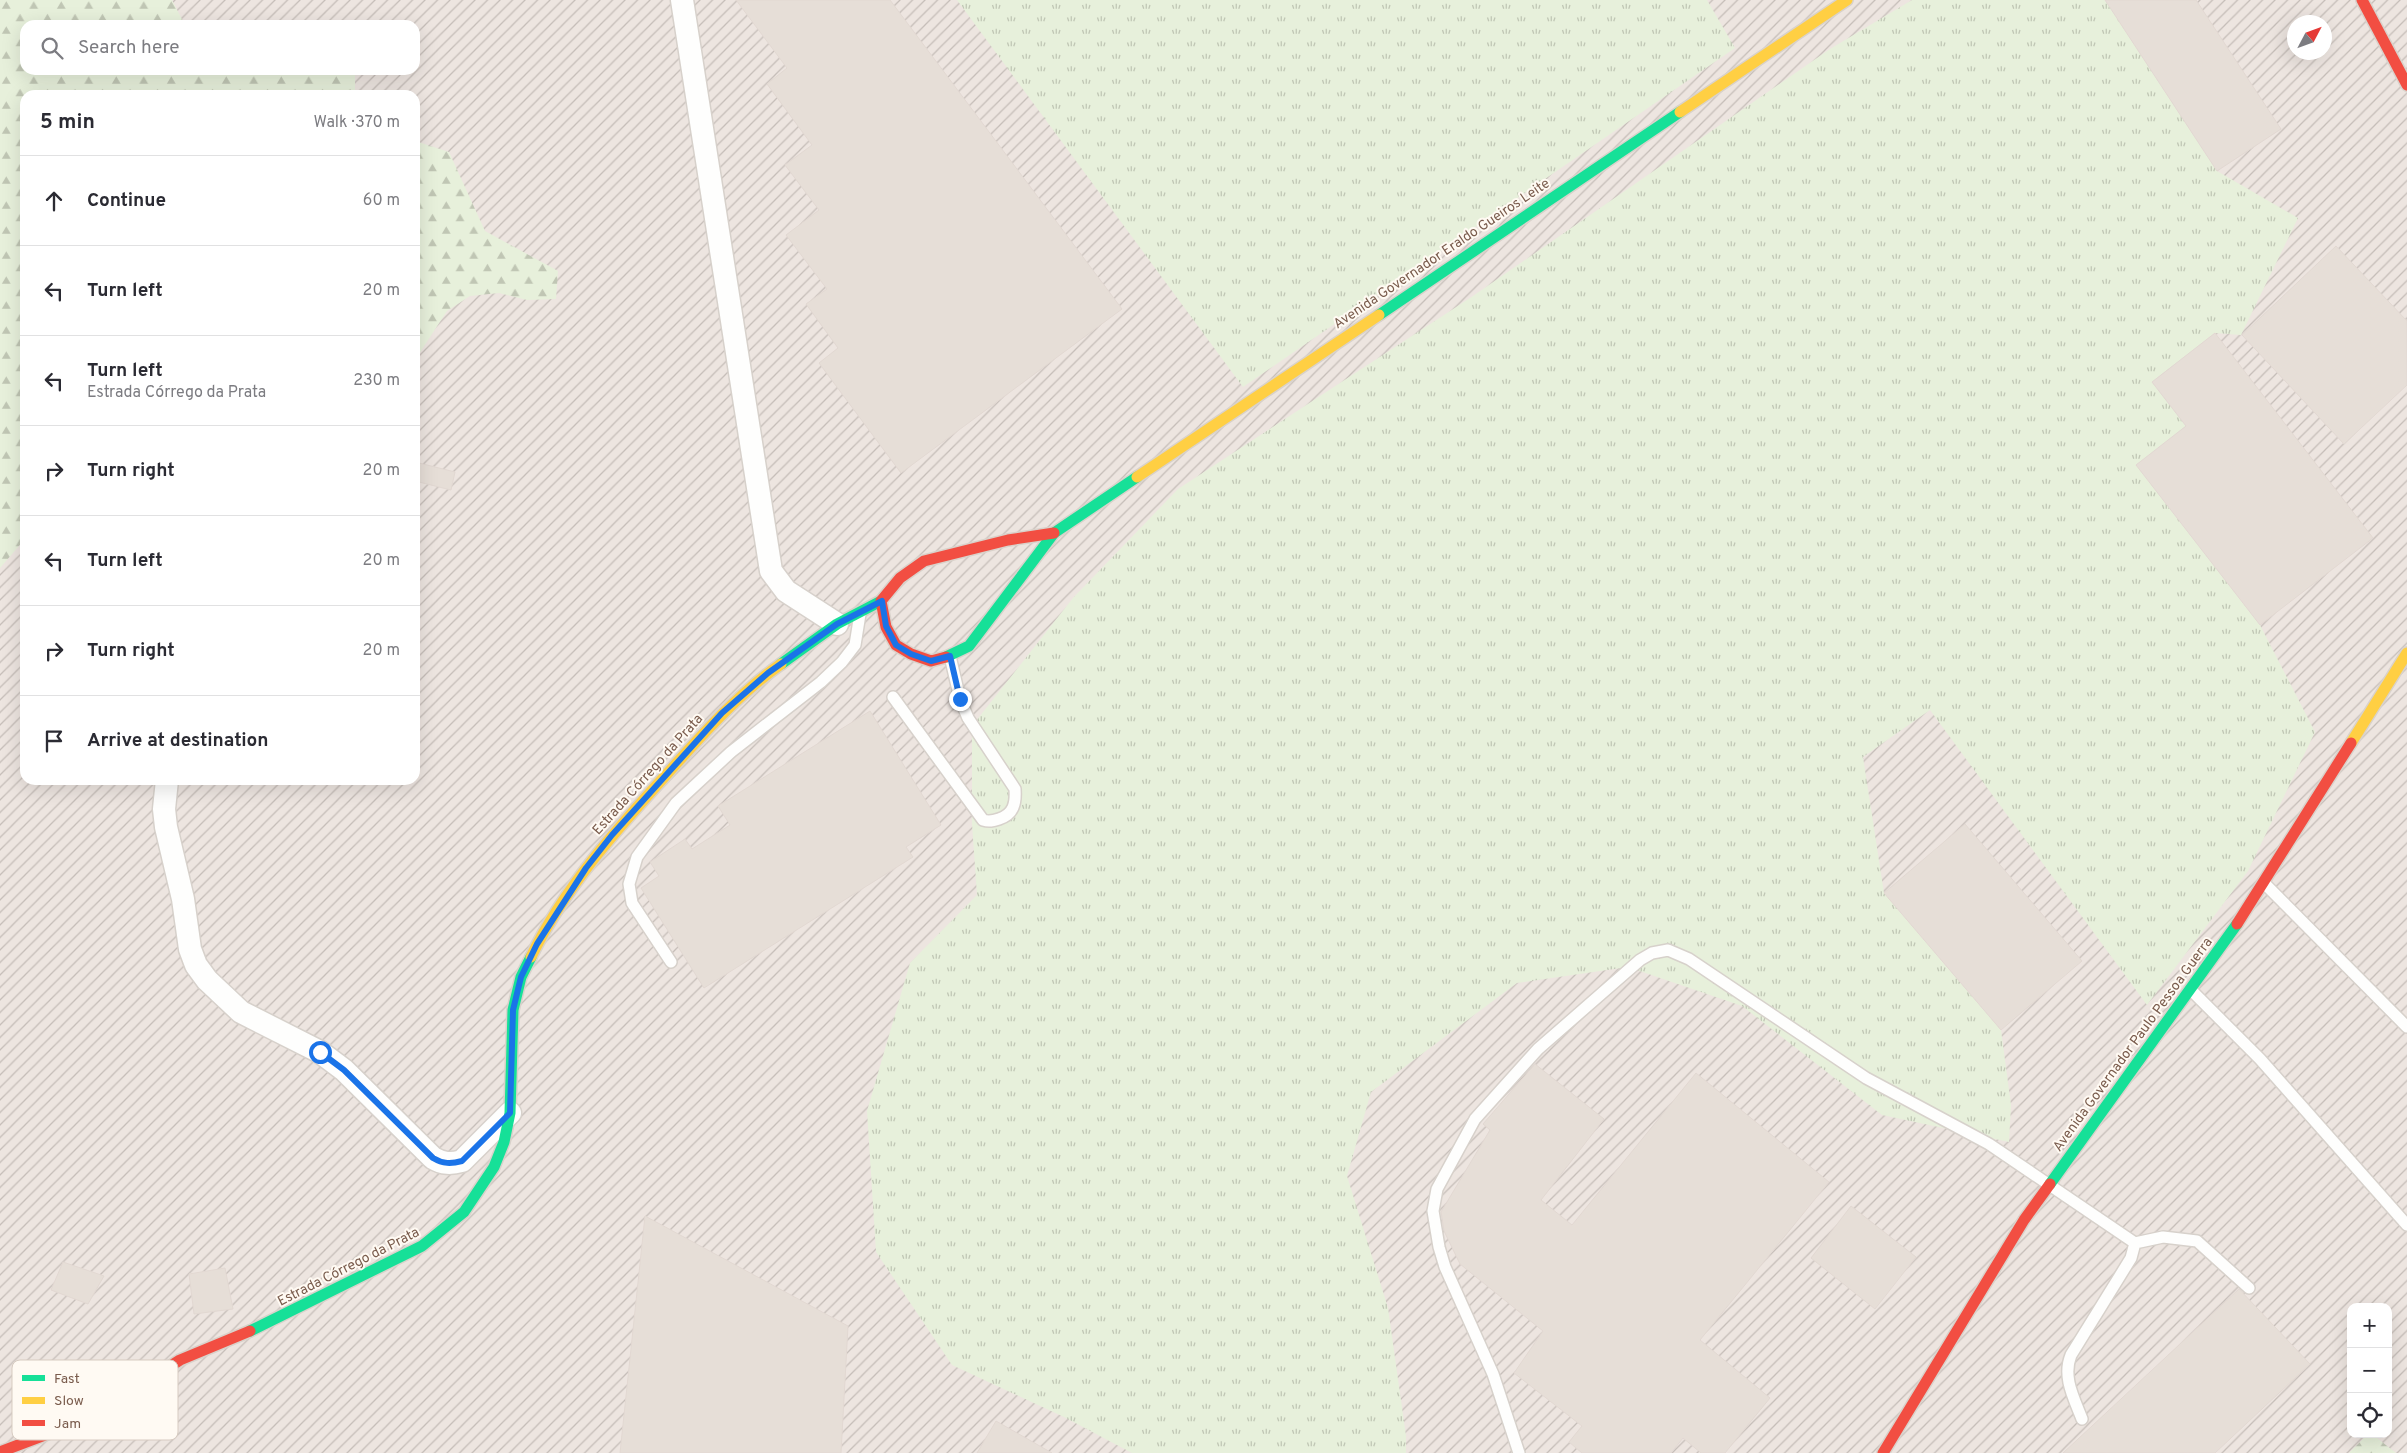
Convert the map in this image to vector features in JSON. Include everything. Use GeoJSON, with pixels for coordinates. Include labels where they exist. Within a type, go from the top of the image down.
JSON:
{"type":"FeatureCollection","features":[{"type":"Feature","properties":{"kind":"street"},"geometry":{"type":"LineString","coordinates":[[682,0],[771,571],[786,591],[837,624]]}},
{"type":"Feature","properties":{"kind":"street","name":"Avenida Governador Eraldo Gueiros Leite"},"geometry":{"type":"LineString","coordinates":[[1054,533],[1008,540],[924,561],[903,574],[892,585],[882,601],[886,626],[896,645],[911,654],[931,661],[950,656],[969,646],[1054,533],[1589,171],[1847,0]]}},
{"type":"Feature","properties":{"kind":"street"},"geometry":{"type":"LineString","coordinates":[[2362,0],[2407,85]]}},
{"type":"Feature","properties":{"kind":"street","name":"Estrada Córrego da Prata"},"geometry":{"type":"LineString","coordinates":[[178,1361],[262,1326],[422,1246],[464,1212],[478,1194],[494,1167],[504,1142],[510,1113],[513,1010],[521,977],[537,944],[568,894],[612,835],[722,713],[768,673],[837,624],[882,601]]}},
{"type":"Feature","properties":{"kind":"street","name":"Avenida Governador Paulo Pessoa Guerra"},"geometry":{"type":"LineString","coordinates":[[1883,1453],[2024,1220],[2049,1183],[2192,991],[2264,883],[2407,653]]}},
{"type":"Feature","properties":{"kind":"street"},"geometry":{"type":"LineString","coordinates":[[166,785],[164,809],[183,899],[190,949],[196,964],[207,980],[241,1012],[320,1052],[344,1070],[433,1158],[440,1162],[451,1164],[462,1161],[510,1113]]}},
{"type":"Feature","properties":{"kind":"street","name":"Estrada Córrego da Prata"},"geometry":{"type":"LineString","coordinates":[[0,1452],[32,1440]]}},
{"type":"Feature","properties":{"kind":"lane"},"geometry":{"type":"LineString","coordinates":[[671,962],[632,903],[629,884],[637,857],[676,803],[732,752],[821,682],[842,662],[855,645],[860,612]]}},
{"type":"Feature","properties":{"kind":"lane"},"geometry":{"type":"LineString","coordinates":[[893,697],[983,820],[988,822],[1004,817],[1013,811],[1016,801],[1015,789],[968,718],[960,699],[950,656]]}},
{"type":"Feature","properties":{"kind":"lane"},"geometry":{"type":"LineString","coordinates":[[2264,883],[2407,1027]]}},
{"type":"Feature","properties":{"kind":"lane"},"geometry":{"type":"LineString","coordinates":[[1519,1453],[1493,1374],[1445,1267],[1439,1248],[1433,1211],[1437,1189],[1475,1119],[1538,1049],[1640,960],[1652,953],[1668,950],[1689,959],[1866,1078],[1989,1144],[2135,1243],[2163,1237],[2197,1241],[2249,1288]]}},
{"type":"Feature","properties":{"kind":"lane"},"geometry":{"type":"LineString","coordinates":[[2192,991],[2260,1059],[2407,1225]]}},
{"type":"Feature","properties":{"kind":"lane"},"geometry":{"type":"LineString","coordinates":[[2082,1419],[2067,1378],[2067,1366],[2071,1355],[2131,1258],[2135,1243]]}},
{"type":"Feature","properties":{"kind":"shaded area"},"geometry":{"type":"Polygon","coordinates":[[[0,0],[2407,0],[2407,1453],[0,1453],[0,0]]]}},
{"type":"Feature","properties":{"kind":"green space"},"geometry":{"type":"Polygon","coordinates":[[[0,0],[172,0],[182,20],[20,20],[20,75],[355,75],[355,90],[20,90],[20,545],[0,568],[0,0]]]}},
{"type":"Feature","properties":{"kind":"green space"},"geometry":{"type":"Polygon","coordinates":[[[957,0],[1707,0],[1735,48],[1243,387],[957,0]]]}},
{"type":"Feature","properties":{"kind":"green space"},"geometry":{"type":"Polygon","coordinates":[[[1912,0],[2105,0],[2217,171],[2298,218],[2241,335],[2215,333],[2152,382],[2186,426],[2136,465],[2260,625],[2315,732],[2248,871],[2147,1005],[1930,710],[1863,757],[1884,893],[2001,1030],[2011,1105],[2009,1142],[1882,1115],[1742,1006],[1628,967],[1517,983],[1371,1092],[1347,1176],[1388,1308],[1406,1436],[1406,1453],[1132,1453],[1064,1417],[952,1365],[876,1252],[867,1111],[910,963],[977,895],[972,824],[972,726],[1073,598],[1178,489],[1473,296],[1830,49],[1912,0]]]}},
{"type":"Feature","properties":{"kind":"green space"},"geometry":{"type":"Polygon","coordinates":[[[420,143],[449,152],[485,231],[558,271],[556,299],[527,300],[499,293],[470,296],[447,311],[420,352],[420,143]]]}},
{"type":"Feature","properties":{"kind":"green space"},"geometry":{"type":"Polygon","coordinates":[[[2364,1438],[2377,1438],[2396,1453],[2349,1453],[2364,1438]]]}},
{"type":"Feature","properties":{"kind":"building"},"geometry":{"type":"Polygon","coordinates":[[[736,0],[890,0],[1122,309],[901,473],[819,363],[838,348],[806,304],[827,289],[786,235],[819,210],[785,165],[812,145],[767,84],[787,68],[736,0]]]}},
{"type":"Feature","properties":{"kind":"building"},"geometry":{"type":"Polygon","coordinates":[[[2105,0],[2196,0],[2281,129],[2217,171],[2105,0]]]}},
{"type":"Feature","properties":{"kind":"building"},"geometry":{"type":"Polygon","coordinates":[[[2336,246],[2407,321],[2407,385],[2344,444],[2242,335],[2336,246]]]}},
{"type":"Feature","properties":{"kind":"building"},"geometry":{"type":"Polygon","coordinates":[[[2215,333],[2373,538],[2260,625],[2136,465],[2186,426],[2152,382],[2215,333]]]}},
{"type":"Feature","properties":{"kind":"building"},"geometry":{"type":"Polygon","coordinates":[[[420,463],[455,472],[451,490],[420,482],[420,463]]]}},
{"type":"Feature","properties":{"kind":"building"},"geometry":{"type":"Polygon","coordinates":[[[870,711],[941,825],[906,847],[913,857],[704,988],[641,888],[659,876],[650,862],[685,839],[692,849],[730,825],[718,806],[870,711]]]}},
{"type":"Feature","properties":{"kind":"building"},"geometry":{"type":"Polygon","coordinates":[[[1965,824],[2082,961],[2001,1030],[1884,893],[1965,824]]]}},
{"type":"Feature","properties":{"kind":"building"},"geometry":{"type":"Polygon","coordinates":[[[1535,1064],[1604,1119],[1541,1200],[1572,1225],[1696,1073],[1829,1182],[1700,1340],[1770,1398],[1725,1453],[1701,1453],[1683,1438],[1671,1453],[1582,1453],[1569,1442],[1582,1426],[1514,1373],[1543,1331],[1460,1264],[1444,1231],[1441,1212],[1490,1130],[1483,1124],[1535,1064]]]}},
{"type":"Feature","properties":{"kind":"building"},"geometry":{"type":"Polygon","coordinates":[[[1851,1206],[1916,1257],[1875,1309],[1811,1258],[1851,1206]]]}},
{"type":"Feature","properties":{"kind":"building"},"geometry":{"type":"Polygon","coordinates":[[[645,1216],[848,1326],[841,1453],[620,1453],[645,1216]]]}},
{"type":"Feature","properties":{"kind":"building"},"geometry":{"type":"Polygon","coordinates":[[[63,1262],[104,1276],[88,1304],[51,1290],[63,1262]]]}},
{"type":"Feature","properties":{"kind":"building"},"geometry":{"type":"Polygon","coordinates":[[[225,1268],[233,1309],[194,1314],[189,1274],[225,1268]]]}},
{"type":"Feature","properties":{"kind":"building"},"geometry":{"type":"Polygon","coordinates":[[[2239,1289],[2310,1364],[2215,1453],[2063,1453],[2239,1289]]]}},
{"type":"Feature","properties":{"kind":"building"},"geometry":{"type":"Polygon","coordinates":[[[996,1421],[1052,1453],[977,1453],[996,1421]]]}},
{"type":"Feature","properties":{"kind":"traffic: fast"},"geometry":{"type":"LineString","coordinates":[[1379,315],[1680,112]]}},
{"type":"Feature","properties":{"kind":"traffic: fast"},"geometry":{"type":"LineString","coordinates":[[946,657],[969,646],[1054,533],[1137,477]]}},
{"type":"Feature","properties":{"kind":"traffic: fast"},"geometry":{"type":"LineString","coordinates":[[781,664],[837,624],[881,601]]}},
{"type":"Feature","properties":{"kind":"traffic: fast"},"geometry":{"type":"LineString","coordinates":[[2050,1184],[2237,924]]}},
{"type":"Feature","properties":{"kind":"traffic: fast"},"geometry":{"type":"LineString","coordinates":[[250,1331],[422,1246],[464,1212],[494,1167],[504,1142],[510,1113],[513,1010],[521,977],[531,957]]}},
{"type":"Feature","properties":{"kind":"traffic: slow"},"geometry":{"type":"LineString","coordinates":[[1680,112],[1847,0]]}},
{"type":"Feature","properties":{"kind":"traffic: slow"},"geometry":{"type":"LineString","coordinates":[[1137,477],[1379,315]]}},
{"type":"Feature","properties":{"kind":"traffic: slow"},"geometry":{"type":"LineString","coordinates":[[2351,743],[2407,653]]}},
{"type":"Feature","properties":{"kind":"traffic: slow"},"geometry":{"type":"LineString","coordinates":[[531,957],[559,907],[610,838],[721,716],[781,664]]}},
{"type":"Feature","properties":{"kind":"traffic: jam"},"geometry":{"type":"LineString","coordinates":[[2362,0],[2407,85]]}},
{"type":"Feature","properties":{"kind":"traffic: jam"},"geometry":{"type":"LineString","coordinates":[[946,657],[931,661],[911,654],[896,645],[886,627],[881,601],[900,578],[924,561],[1008,540],[1054,533]]}},
{"type":"Feature","properties":{"kind":"traffic: jam"},"geometry":{"type":"LineString","coordinates":[[2237,924],[2351,743]]}},
{"type":"Feature","properties":{"kind":"traffic: jam"},"geometry":{"type":"LineString","coordinates":[[1883,1453],[2024,1220],[2050,1184]]}},
{"type":"Feature","properties":{"kind":"traffic: jam"},"geometry":{"type":"LineString","coordinates":[[178,1361],[250,1331]]}},
{"type":"Feature","properties":{"kind":"traffic: jam"},"geometry":{"type":"LineString","coordinates":[[0,1452],[32,1440]]}},
{"type":"Feature","properties":{"kind":"route"},"geometry":{"type":"LineString","coordinates":[[320,1052],[344,1070],[391,1114],[433,1158],[440,1162],[451,1164],[462,1161],[510,1113],[513,1010],[521,977],[537,944],[568,894],[612,835],[722,713],[768,673],[837,624],[882,601],[886,626],[896,645],[911,654],[931,661],[950,656],[960,699]]}}]}
